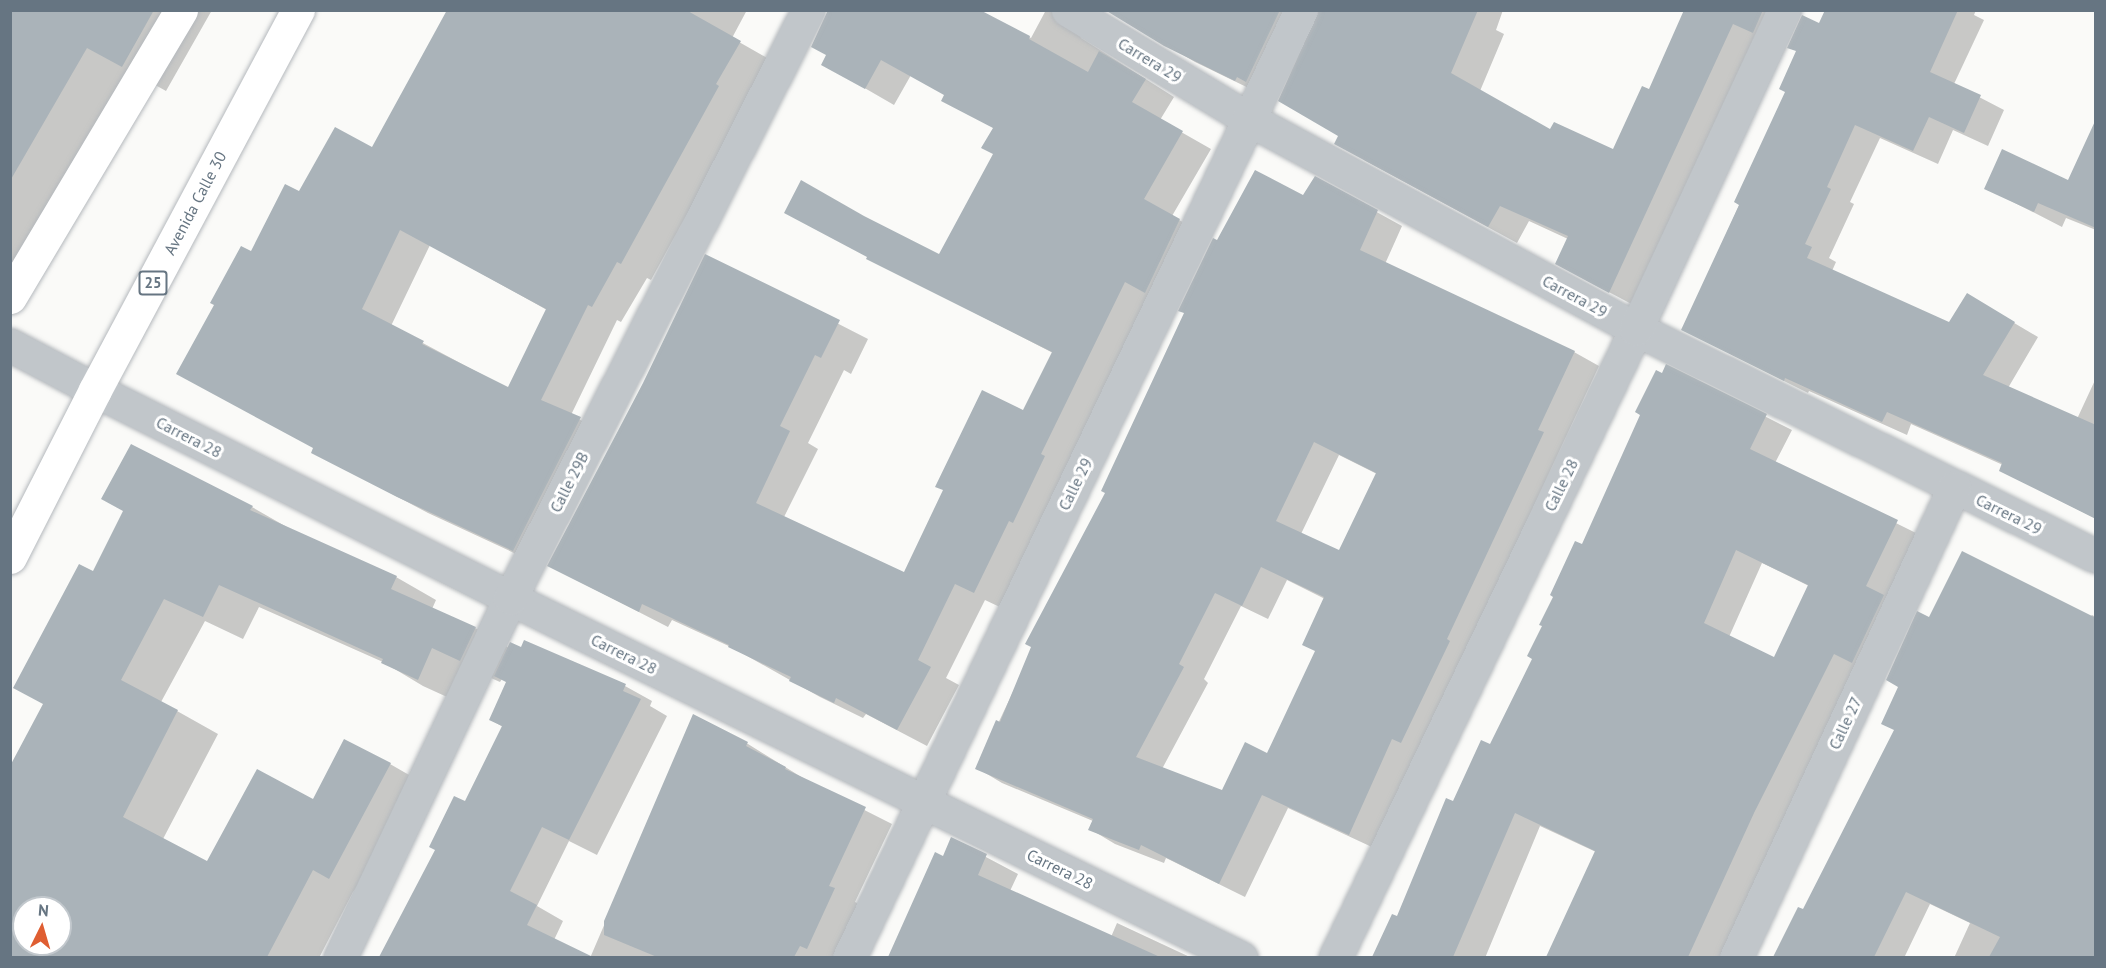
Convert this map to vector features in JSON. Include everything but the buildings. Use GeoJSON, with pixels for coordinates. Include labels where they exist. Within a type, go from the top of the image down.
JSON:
{"type":"FeatureCollection","features":[{"type":"Feature","properties":{"kind":"highway"},"geometry":{"type":"LineString","coordinates":[[10,297],[181,10]]}},
{"type":"Feature","properties":{"kind":"highway","name":"Avenida Calle 30"},"geometry":{"type":"LineString","coordinates":[[10,557],[95,390],[298,10]]}},
{"type":"Feature","properties":{"kind":"street","name":"Calle 29B"},"geometry":{"type":"LineString","coordinates":[[340,957],[510,598],[808,10]]}},
{"type":"Feature","properties":{"kind":"street","name":"Carrera 29"},"geometry":{"type":"LineString","coordinates":[[1068,10],[1250,119],[1636,329],[1954,488],[2096,556]]}},
{"type":"Feature","properties":{"kind":"street","name":"Calle 29"},"geometry":{"type":"LineString","coordinates":[[849,957],[1301,10]]}},
{"type":"Feature","properties":{"kind":"street","name":"Calle 28"},"geometry":{"type":"LineString","coordinates":[[1335,957],[1636,329],[1784,10]]}},
{"type":"Feature","properties":{"kind":"street","name":"Carrera 28"},"geometry":{"type":"LineString","coordinates":[[10,345],[510,598],[1241,957]]}},
{"type":"Feature","properties":{"kind":"street","name":"Calle 27"},"geometry":{"type":"LineString","coordinates":[[1736,957],[1954,488]]}}]}
